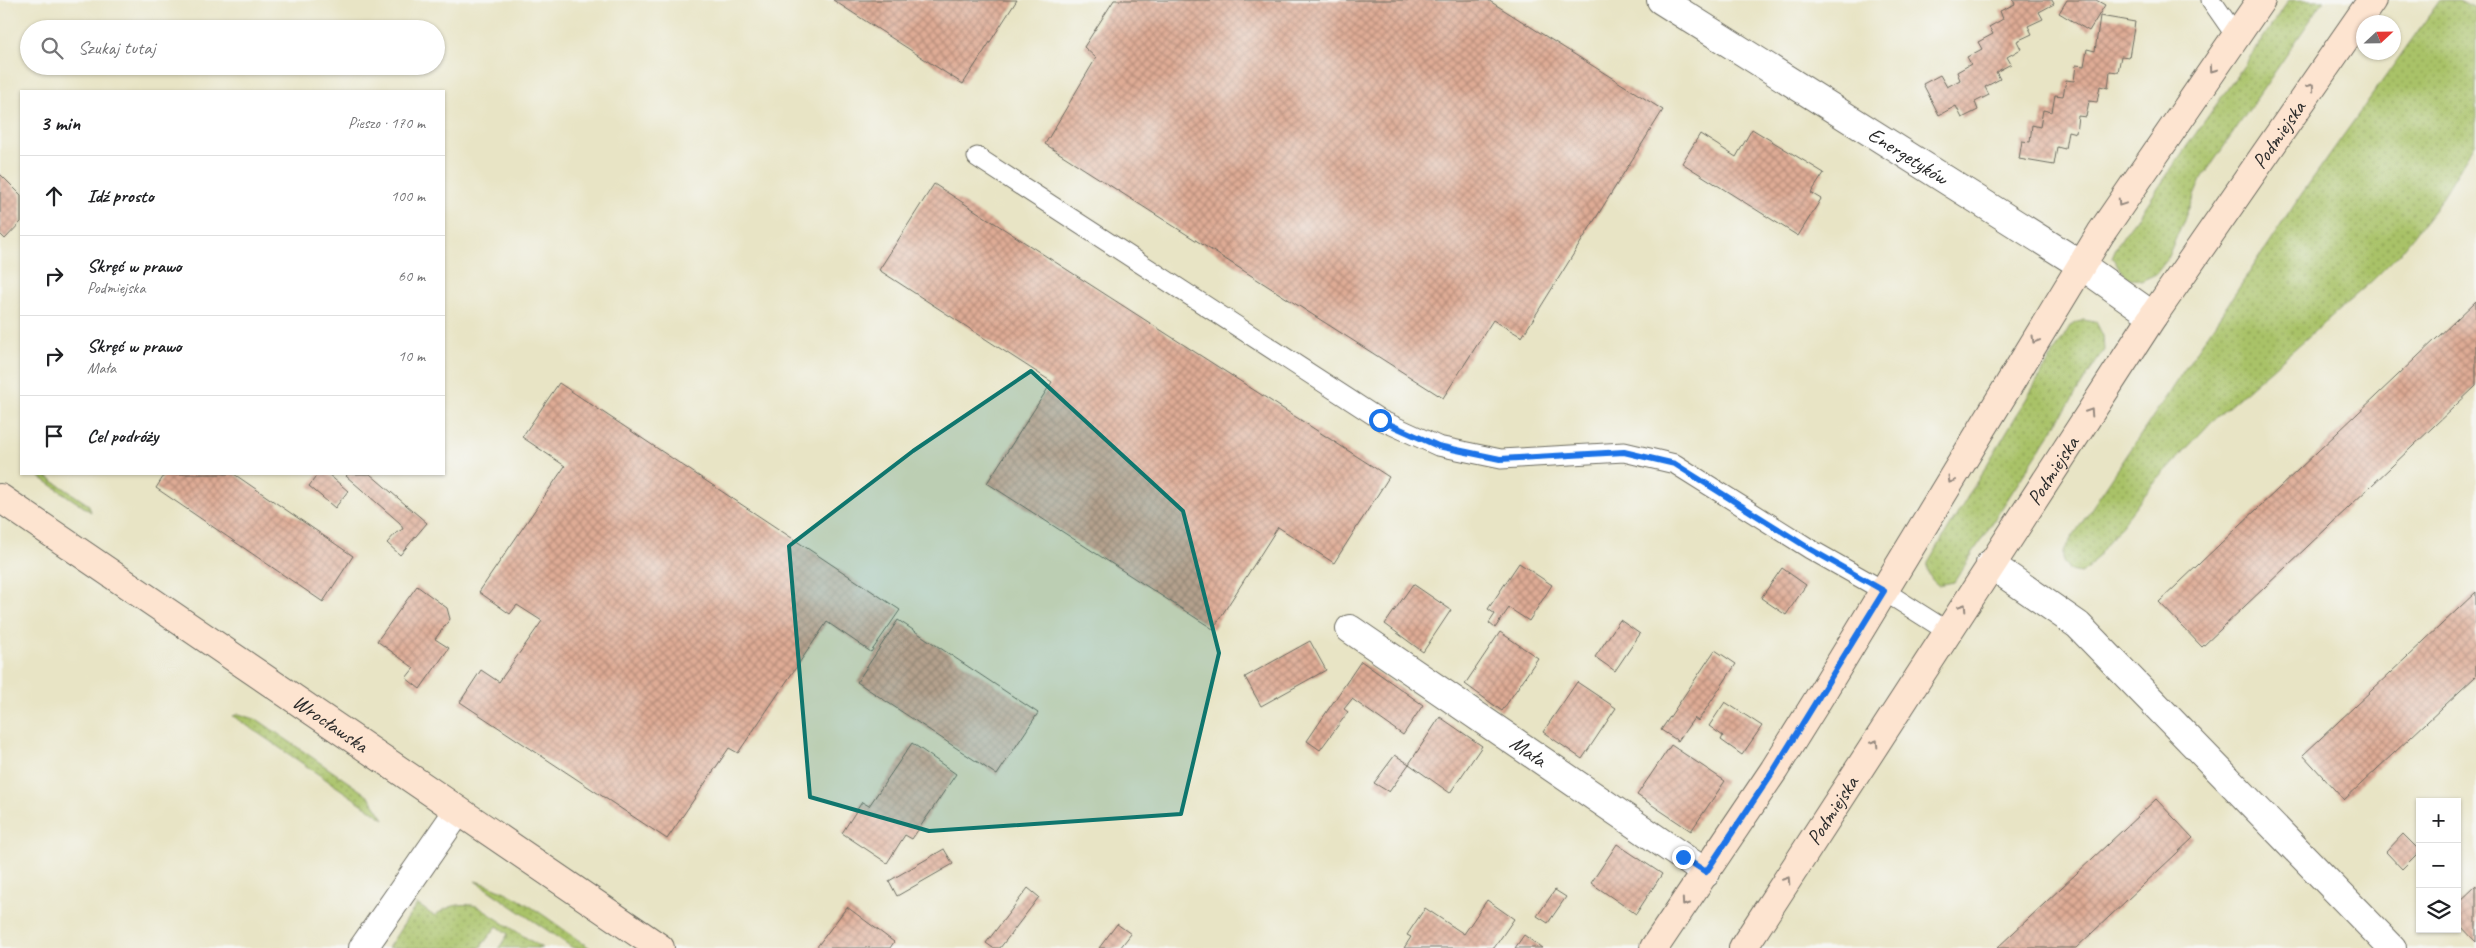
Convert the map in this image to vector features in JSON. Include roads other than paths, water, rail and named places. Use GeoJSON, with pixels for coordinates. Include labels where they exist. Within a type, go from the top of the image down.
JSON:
{"type":"FeatureCollection","features":[{"type":"Feature","properties":{"kind":"main road"},"geometry":{"type":"LineString","coordinates":[[1654,948],[1774,770],[2080,265],[2261,0]]}},
{"type":"Feature","properties":{"kind":"main road","name":"Podmiejska"},"geometry":{"type":"LineString","coordinates":[[1743,948],[1990,564],[2153,316],[2372,0]]}},
{"type":"Feature","properties":{"kind":"main road","name":"Wrocławska"},"geometry":{"type":"LineString","coordinates":[[0,498],[660,948]]}},
{"type":"Feature","properties":{"kind":"street","name":"Energetyków"},"geometry":{"type":"LineString","coordinates":[[1661,0],[2080,265],[2153,316]]}},
{"type":"Feature","properties":{"kind":"street"},"geometry":{"type":"LineString","coordinates":[[1990,564],[2078,625],[2392,948]]}},
{"type":"Feature","properties":{"kind":"street","name":"Mała"},"geometry":{"type":"LineString","coordinates":[[1350,629],[1706,872]]}},
{"type":"Feature","properties":{"kind":"street"},"geometry":{"type":"LineString","coordinates":[[363,948],[458,811]]}},
{"type":"Feature","properties":{"kind":"lane"},"geometry":{"type":"LineString","coordinates":[[2211,0],[2236,36]]}},
{"type":"Feature","properties":{"kind":"lane"},"geometry":{"type":"LineString","coordinates":[[978,157],[1380,420],[1438,446],[1500,459],[1624,452],[1675,464],[1810,549],[1884,591],[1947,631]]}}]}
